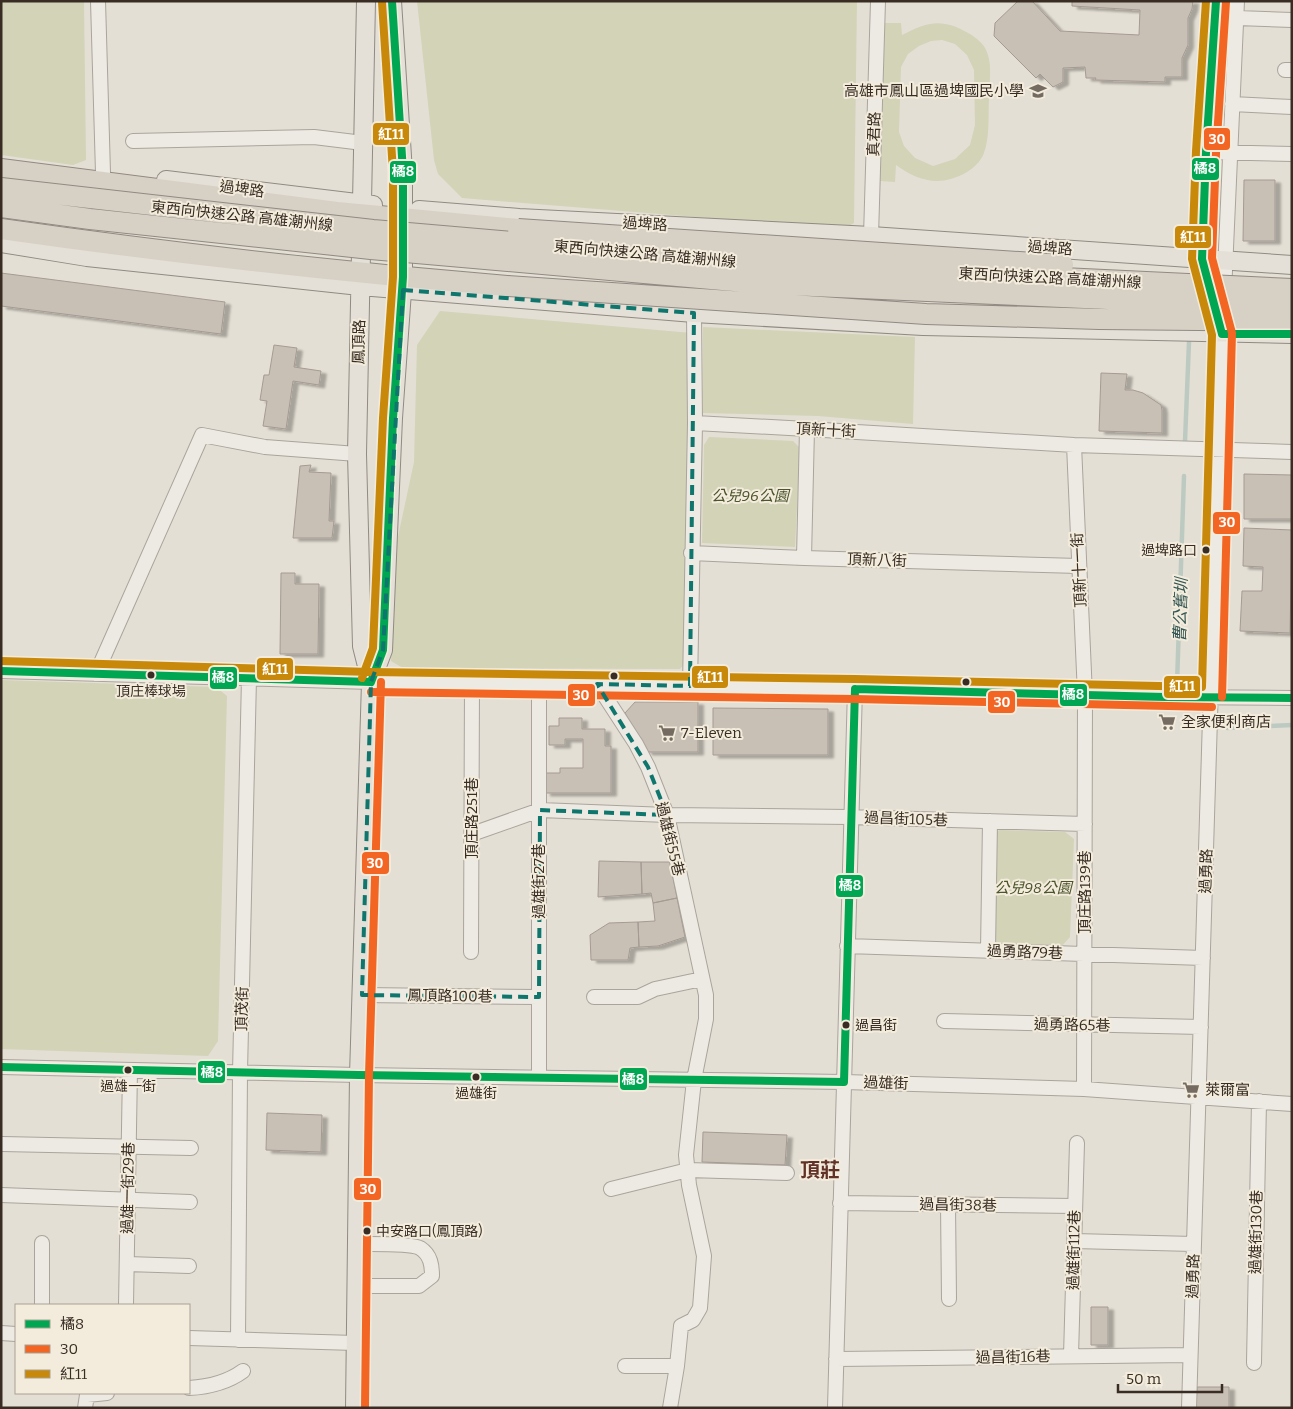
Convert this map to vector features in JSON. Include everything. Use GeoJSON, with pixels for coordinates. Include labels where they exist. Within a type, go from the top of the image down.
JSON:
{"type":"FeatureCollection","features":[{"type":"Feature","properties":{"kind":"highway"},"geometry":{"type":"LineString","coordinates":[[1,170],[175,191],[362,209],[518,229],[1292,280]]}},
{"type":"Feature","properties":{"kind":"highway","name":"東西向快速公路 高雄潮州線"},"geometry":{"type":"LineString","coordinates":[[1,188],[373,230],[769,264],[1292,289]]}},
{"type":"Feature","properties":{"kind":"highway","name":"東西向快速公路 高雄潮州線"},"geometry":{"type":"LineString","coordinates":[[1,207],[90,219],[371,249],[768,284],[1292,307]]}},
{"type":"Feature","properties":{"kind":"highway"},"geometry":{"type":"LineString","coordinates":[[1,229],[360,280],[403,284],[507,286],[926,314],[1099,319],[1292,321]]}},
{"type":"Feature","properties":{"kind":"main road","name":"鳳頂路"},"geometry":{"type":"LineString","coordinates":[[355,1408],[354,1343],[359,1075],[371,682],[362,646],[357,454],[366,1]]}},
{"type":"Feature","properties":{"kind":"main road","name":"鳳頂路"},"geometry":{"type":"LineString","coordinates":[[371,682],[383,650],[393,418],[403,284],[403,172],[392,1]]}},
{"type":"Feature","properties":{"kind":"main road","name":"過埤路"},"geometry":{"type":"LineString","coordinates":[[1,159],[362,209]]}},
{"type":"Feature","properties":{"kind":"main road","name":"過埤路"},"geometry":{"type":"LineString","coordinates":[[403,214],[529,218],[871,236],[1292,264]]}},
{"type":"Feature","properties":{"kind":"main road"},"geometry":{"type":"LineString","coordinates":[[1,243],[87,257],[360,280]]}},
{"type":"Feature","properties":{"kind":"main road"},"geometry":{"type":"LineString","coordinates":[[403,284],[509,297],[694,313],[923,326],[1222,334],[1292,334]]}},
{"type":"Feature","properties":{"kind":"street"},"geometry":{"type":"LineString","coordinates":[[98,1],[103,173]]}},
{"type":"Feature","properties":{"kind":"street","name":"真君路"},"geometry":{"type":"LineString","coordinates":[[871,236],[878,1]]}},
{"type":"Feature","properties":{"kind":"street","name":"過勇路"},"geometry":{"type":"LineString","coordinates":[[1216,1],[1206,152],[1202,259],[1222,334]]}},
{"type":"Feature","properties":{"kind":"street","name":"過勇路"},"geometry":{"type":"LineString","coordinates":[[1189,1408],[1220,451],[1222,334],[1237,1]]}},
{"type":"Feature","properties":{"kind":"street"},"geometry":{"type":"LineString","coordinates":[[1236,18],[1292,20]]}},
{"type":"Feature","properties":{"kind":"street"},"geometry":{"type":"LineString","coordinates":[[1232,104],[1292,107]]}},
{"type":"Feature","properties":{"kind":"street"},"geometry":{"type":"LineString","coordinates":[[133,141],[314,137],[364,143]]}},
{"type":"Feature","properties":{"kind":"street"},"geometry":{"type":"LineString","coordinates":[[1206,152],[1292,154]]}},
{"type":"Feature","properties":{"kind":"street"},"geometry":{"type":"LineString","coordinates":[[690,686],[694,313]]}},
{"type":"Feature","properties":{"kind":"street","name":"頂新十街"},"geometry":{"type":"LineString","coordinates":[[694,423],[1074,445],[1292,452]]}},
{"type":"Feature","properties":{"kind":"street"},"geometry":{"type":"LineString","coordinates":[[804,558],[807,429]]}},
{"type":"Feature","properties":{"kind":"street"},"geometry":{"type":"LineString","coordinates":[[96,674],[202,434],[265,447],[357,454]]}},
{"type":"Feature","properties":{"kind":"street","name":"頂新十一街"},"geometry":{"type":"LineString","coordinates":[[1074,445],[1085,695]]}},
{"type":"Feature","properties":{"kind":"street","name":"頂新八街"},"geometry":{"type":"LineString","coordinates":[[691,553],[1079,566]]}},
{"type":"Feature","properties":{"kind":"street"},"geometry":{"type":"LineString","coordinates":[[1,671],[371,682],[855,688],[1085,695],[1292,698]]}},
{"type":"Feature","properties":{"kind":"street","name":"頂茂街"},"geometry":{"type":"LineString","coordinates":[[238,1340],[240,1072],[249,678]]}},
{"type":"Feature","properties":{"kind":"street","name":"頂庄路251巷"},"geometry":{"type":"LineString","coordinates":[[471,952],[472,684]]}},
{"type":"Feature","properties":{"kind":"street","name":"過雄街27巷"},"geometry":{"type":"LineString","coordinates":[[539,684],[539,1077]]}},
{"type":"Feature","properties":{"kind":"street","name":"過雄街55巷"},"geometry":{"type":"LineString","coordinates":[[597,684],[636,744],[648,767],[667,815],[707,1007],[694,1080],[686,1155],[704,1256],[700,1308],[693,1320],[681,1326],[677,1366]]}},
{"type":"Feature","properties":{"kind":"street"},"geometry":{"type":"LineString","coordinates":[[835,1408],[855,688]]}},
{"type":"Feature","properties":{"kind":"street","name":"頂庄路139巷"},"geometry":{"type":"LineString","coordinates":[[1084,1089],[1085,695]]}},
{"type":"Feature","properties":{"kind":"street"},"geometry":{"type":"LineString","coordinates":[[472,834],[540,810]]}},
{"type":"Feature","properties":{"kind":"street","name":"過昌街105巷"},"geometry":{"type":"LineString","coordinates":[[540,810],[667,815],[850,817],[1085,824]]}},
{"type":"Feature","properties":{"kind":"street"},"geometry":{"type":"LineString","coordinates":[[988,950],[990,821]]}},
{"type":"Feature","properties":{"kind":"street","name":"過勇路79巷"},"geometry":{"type":"LineString","coordinates":[[847,946],[1203,958]]}},
{"type":"Feature","properties":{"kind":"street"},"geometry":{"type":"LineString","coordinates":[[594,997],[638,998],[655,989],[702,979]]}},
{"type":"Feature","properties":{"kind":"street","name":"鳳頂路100巷"},"geometry":{"type":"LineString","coordinates":[[362,995],[539,997]]}},
{"type":"Feature","properties":{"kind":"street","name":"過勇路65巷"},"geometry":{"type":"LineString","coordinates":[[944,1021],[1201,1027]]}},
{"type":"Feature","properties":{"kind":"street"},"geometry":{"type":"LineString","coordinates":[[1,1067],[359,1075]]}},
{"type":"Feature","properties":{"kind":"street","name":"過雄一街29巷"},"geometry":{"type":"LineString","coordinates":[[126,1304],[130,1070]]}},
{"type":"Feature","properties":{"kind":"street","name":"過雄街"},"geometry":{"type":"LineString","coordinates":[[359,1075],[844,1082],[1084,1089],[1292,1104]]}},
{"type":"Feature","properties":{"kind":"street","name":"過雄街130巷"},"geometry":{"type":"LineString","coordinates":[[1254,1363],[1259,1101]]}},
{"type":"Feature","properties":{"kind":"street","name":"過雄街112巷"},"geometry":{"type":"LineString","coordinates":[[1071,1356],[1077,1143]]}},
{"type":"Feature","properties":{"kind":"street"},"geometry":{"type":"LineString","coordinates":[[2,1144],[191,1148]]}},
{"type":"Feature","properties":{"kind":"street"},"geometry":{"type":"LineString","coordinates":[[611,1189],[688,1170],[787,1173]]}},
{"type":"Feature","properties":{"kind":"street"},"geometry":{"type":"LineString","coordinates":[[1,1195],[190,1202]]}},
{"type":"Feature","properties":{"kind":"street","name":"過昌街38巷"},"geometry":{"type":"LineString","coordinates":[[840,1204],[1075,1206]]}},
{"type":"Feature","properties":{"kind":"street"},"geometry":{"type":"LineString","coordinates":[[948,1204],[949,1299]]}},
{"type":"Feature","properties":{"kind":"street"},"geometry":{"type":"LineString","coordinates":[[1074,1241],[1194,1244]]}},
{"type":"Feature","properties":{"kind":"street"},"geometry":{"type":"LineString","coordinates":[[42,1243],[42,1304]]}},
{"type":"Feature","properties":{"kind":"street"},"geometry":{"type":"LineString","coordinates":[[355,1286],[419,1286],[432,1276],[432,1262],[421,1248],[356,1244]]}},
{"type":"Feature","properties":{"kind":"street"},"geometry":{"type":"LineString","coordinates":[[127,1264],[189,1266]]}},
{"type":"Feature","properties":{"kind":"street"},"geometry":{"type":"LineString","coordinates":[[1,1333],[15,1334]]}},
{"type":"Feature","properties":{"kind":"street"},"geometry":{"type":"LineString","coordinates":[[190,1338],[354,1343]]}},
{"type":"Feature","properties":{"kind":"street","name":"過昌街16巷"},"geometry":{"type":"LineString","coordinates":[[836,1359],[1190,1355]]}},
{"type":"Feature","properties":{"kind":"street"},"geometry":{"type":"LineString","coordinates":[[625,1366],[677,1366],[670,1408]]}},
{"type":"Feature","properties":{"kind":"street"},"geometry":{"type":"LineString","coordinates":[[190,1388],[232,1379],[243,1372]]}},
{"type":"Feature","properties":{"kind":"street"},"geometry":{"type":"LineString","coordinates":[[85,1408],[87,1395],[97,1394]]}},
{"type":"Feature","properties":{"kind":"highlighted area"},"geometry":{"type":"Polygon","coordinates":[[[403,290],[694,313],[690,686],[597,684],[648,767],[667,815],[540,810],[539,997],[362,995],[371,682],[383,650],[403,290]]]}},
{"type":"Feature","properties":{"kind":"green space"},"geometry":{"type":"Polygon","coordinates":[[[1,1],[84,1],[86,160],[73,165],[1,155],[1,1]]]}},
{"type":"Feature","properties":{"kind":"green space"},"geometry":{"type":"Polygon","coordinates":[[[417,1],[857,1],[854,223],[844,229],[462,198],[438,174],[434,160],[417,1]]]}},
{"type":"Feature","properties":{"kind":"green space"},"geometry":{"type":"Polygon","coordinates":[[[885,23],[901,23],[902,35],[928,24],[936,23],[952,25],[970,34],[985,48],[990,68],[988,133],[986,147],[981,159],[970,170],[948,180],[922,179],[896,165],[895,182],[880,181],[885,23]],[[942,40],[931,41],[919,46],[908,54],[901,67],[899,132],[904,146],[915,158],[933,166],[955,159],[970,145],[975,125],[974,70],[967,55],[955,44],[942,40]]]}},
{"type":"Feature","properties":{"kind":"green space"},"geometry":{"type":"Polygon","coordinates":[[[440,311],[692,333],[688,659],[680,669],[403,668],[391,661],[396,546],[414,462],[417,345],[440,311]]]}},
{"type":"Feature","properties":{"kind":"green space"},"geometry":{"type":"Polygon","coordinates":[[[703,327],[915,337],[913,424],[818,416],[703,413],[703,327]]]}},
{"type":"Feature","properties":{"kind":"green space","name":"公兒96公園"},"geometry":{"type":"Polygon","coordinates":[[[709,437],[793,441],[800,448],[795,547],[702,543],[704,445],[709,437]]]}},
{"type":"Feature","properties":{"kind":"green space"},"geometry":{"type":"Polygon","coordinates":[[[1,680],[216,687],[227,696],[218,1041],[208,1056],[1,1049],[1,680]]]}},
{"type":"Feature","properties":{"kind":"green space","name":"公兒98公園"},"geometry":{"type":"Polygon","coordinates":[[[999,830],[1065,832],[1074,839],[1070,937],[1061,947],[996,946],[993,940],[995,835],[999,830]]]}},
{"type":"Feature","properties":{"kind":"building"},"geometry":{"type":"Polygon","coordinates":[[[1018,1],[1032,1],[1060,31],[1139,35],[1140,10],[1072,6],[1072,1],[1193,1],[1188,18],[1188,45],[1182,58],[1182,77],[1165,77],[1165,82],[1095,80],[1096,78],[1086,78],[1085,67],[1063,68],[1063,82],[1053,87],[1040,74],[1036,78],[994,36],[995,23],[1018,1]]]}},
{"type":"Feature","properties":{"kind":"building"},"geometry":{"type":"Polygon","coordinates":[[[1244,180],[1275,180],[1275,241],[1243,241],[1244,180]]]}},
{"type":"Feature","properties":{"kind":"building"},"geometry":{"type":"Polygon","coordinates":[[[1,273],[225,302],[221,334],[1,306],[1,273]]]}},
{"type":"Feature","properties":{"kind":"building"},"geometry":{"type":"Polygon","coordinates":[[[274,345],[297,348],[294,367],[321,371],[319,385],[293,381],[286,429],[263,426],[267,401],[260,400],[264,375],[269,375],[274,345]]]}},
{"type":"Feature","properties":{"kind":"building"},"geometry":{"type":"Polygon","coordinates":[[[1101,373],[1127,374],[1125,390],[1143,393],[1161,405],[1162,433],[1099,431],[1101,373]]]}},
{"type":"Feature","properties":{"kind":"building"},"geometry":{"type":"Polygon","coordinates":[[[311,465],[309,472],[331,473],[329,521],[334,521],[332,538],[293,538],[300,466],[311,465]]]}},
{"type":"Feature","properties":{"kind":"building"},"geometry":{"type":"Polygon","coordinates":[[[1244,474],[1292,475],[1292,519],[1244,519],[1244,474]]]}},
{"type":"Feature","properties":{"kind":"building"},"geometry":{"type":"Polygon","coordinates":[[[1244,528],[1292,530],[1290,633],[1240,631],[1242,591],[1262,591],[1263,567],[1243,566],[1244,528]]]}},
{"type":"Feature","properties":{"kind":"building"},"geometry":{"type":"Polygon","coordinates":[[[281,573],[295,573],[295,584],[319,584],[318,654],[280,654],[281,573]]]}},
{"type":"Feature","properties":{"kind":"building","name":"7-Eleven"},"geometry":{"type":"Polygon","coordinates":[[[635,702],[698,702],[698,752],[647,752],[625,713],[635,702]]]}},
{"type":"Feature","properties":{"kind":"building"},"geometry":{"type":"Polygon","coordinates":[[[713,708],[828,709],[828,755],[713,755],[713,708]]]}},
{"type":"Feature","properties":{"kind":"building"},"geometry":{"type":"Polygon","coordinates":[[[559,718],[582,718],[582,729],[605,729],[605,746],[611,746],[611,793],[545,793],[545,773],[560,773],[560,768],[583,768],[583,739],[565,739],[565,745],[549,745],[549,726],[559,726],[559,718]]]}},
{"type":"Feature","properties":{"kind":"building"},"geometry":{"type":"Polygon","coordinates":[[[599,861],[641,862],[642,894],[598,897],[599,861]]]}},
{"type":"Feature","properties":{"kind":"building"},"geometry":{"type":"Polygon","coordinates":[[[641,862],[670,862],[677,898],[653,903],[651,893],[642,894],[641,862]]]}},
{"type":"Feature","properties":{"kind":"building"},"geometry":{"type":"Polygon","coordinates":[[[677,898],[685,937],[658,946],[639,947],[638,922],[655,921],[653,903],[677,898]]]}},
{"type":"Feature","properties":{"kind":"building"},"geometry":{"type":"Polygon","coordinates":[[[638,922],[639,947],[630,948],[628,960],[591,960],[590,935],[609,923],[638,922]]]}},
{"type":"Feature","properties":{"kind":"building"},"geometry":{"type":"Polygon","coordinates":[[[267,1113],[322,1115],[321,1152],[266,1150],[267,1113]]]}},
{"type":"Feature","properties":{"kind":"building"},"geometry":{"type":"Polygon","coordinates":[[[703,1132],[787,1135],[785,1165],[702,1162],[703,1132]]]}},
{"type":"Feature","properties":{"kind":"building"},"geometry":{"type":"Polygon","coordinates":[[[1091,1307],[1108,1307],[1108,1345],[1091,1345],[1091,1307]]]}},
{"type":"Feature","properties":{"kind":"building"},"geometry":{"type":"Polygon","coordinates":[[[1197,1387],[1229,1387],[1229,1408],[1196,1408],[1197,1387]]]}},
{"type":"Feature","properties":{"kind":"waterway","name":"曹公舊圳"},"geometry":{"type":"LineString","coordinates":[[1185,441],[1189,342]]}},
{"type":"Feature","properties":{"kind":"waterway","name":"曹公舊圳"},"geometry":{"type":"LineString","coordinates":[[1177,684],[1184,476]]}},
{"type":"Feature","properties":{"kind":"waterway","name":"曹公舊圳"},"geometry":{"type":"LineString","coordinates":[[1227,728],[1292,725]]}},
{"type":"Feature","properties":{"kind":"transit line","name":"橘8"},"geometry":{"type":"LineString","coordinates":[[371,682],[383,650],[393,418],[403,277],[403,172],[392,1]]}},
{"type":"Feature","properties":{"kind":"transit line","name":"紅11"},"geometry":{"type":"LineString","coordinates":[[1,661],[371,672],[855,679],[1202,687],[1212,335],[1192,259],[1196,151],[1206,1]]}},
{"type":"Feature","properties":{"kind":"transit line","name":"橘8"},"geometry":{"type":"LineString","coordinates":[[1216,1],[1206,152],[1202,259],[1222,334]]}},
{"type":"Feature","properties":{"kind":"transit line","name":"紅11"},"geometry":{"type":"LineString","coordinates":[[362,678],[373,648],[383,418],[393,277],[393,172],[382,2]]}},
{"type":"Feature","properties":{"kind":"transit line","name":"30"},"geometry":{"type":"LineString","coordinates":[[1222,697],[1232,333],[1212,258],[1216,153],[1226,2]]}},
{"type":"Feature","properties":{"kind":"transit line","name":"橘8"},"geometry":{"type":"LineString","coordinates":[[1222,334],[1292,334]]}},
{"type":"Feature","properties":{"kind":"transit line","name":"橘8"},"geometry":{"type":"LineString","coordinates":[[1,671],[371,682]]}},
{"type":"Feature","properties":{"kind":"transit line","name":"30"},"geometry":{"type":"LineString","coordinates":[[365,1408],[369,1075],[381,682]]}},
{"type":"Feature","properties":{"kind":"transit line","name":"橘8"},"geometry":{"type":"LineString","coordinates":[[855,689],[1165,697],[1292,698]]}},
{"type":"Feature","properties":{"kind":"transit line","name":"橘8"},"geometry":{"type":"LineString","coordinates":[[844,1082],[855,689]]}},
{"type":"Feature","properties":{"kind":"transit line","name":"30"},"geometry":{"type":"LineString","coordinates":[[371,692],[855,699],[1212,707]]}},
{"type":"Feature","properties":{"kind":"transit line","name":"橘8"},"geometry":{"type":"LineString","coordinates":[[1,1067],[359,1075],[844,1082]]}},
{"type":"Feature","properties":{"kind":"place","name":"高雄市鳳山區過埤國民小學"},"geometry":{"type":"Point","coordinates":[1038,91]}},
{"type":"Feature","properties":{"kind":"place","name":"過埤路口"},"geometry":{"type":"Point","coordinates":[1206,550]}},
{"type":"Feature","properties":{"kind":"place","name":"頂庄棒球場"},"geometry":{"type":"Point","coordinates":[151,675]}},
{"type":"Feature","properties":{"kind":"place","name":"全家便利商店"},"geometry":{"type":"Point","coordinates":[1167,722]}},
{"type":"Feature","properties":{"kind":"place","name":"7-Eleven"},"geometry":{"type":"Point","coordinates":[667,733]}},
{"type":"Feature","properties":{"kind":"place","name":"過昌街"},"geometry":{"type":"Point","coordinates":[846,1025]}},
{"type":"Feature","properties":{"kind":"place","name":"過雄一街"},"geometry":{"type":"Point","coordinates":[128,1070]}},
{"type":"Feature","properties":{"kind":"place","name":"過雄街"},"geometry":{"type":"Point","coordinates":[476,1077]}},
{"type":"Feature","properties":{"kind":"place","name":"萊爾富"},"geometry":{"type":"Point","coordinates":[1191,1090]}},
{"type":"Feature","properties":{"kind":"place","name":"中安路口(鳳頂路)"},"geometry":{"type":"Point","coordinates":[367,1231]}},
{"type":"Feature","properties":{"kind":"district","name":"頂莊"},"geometry":{"type":"Point","coordinates":[820,1170]}}]}
